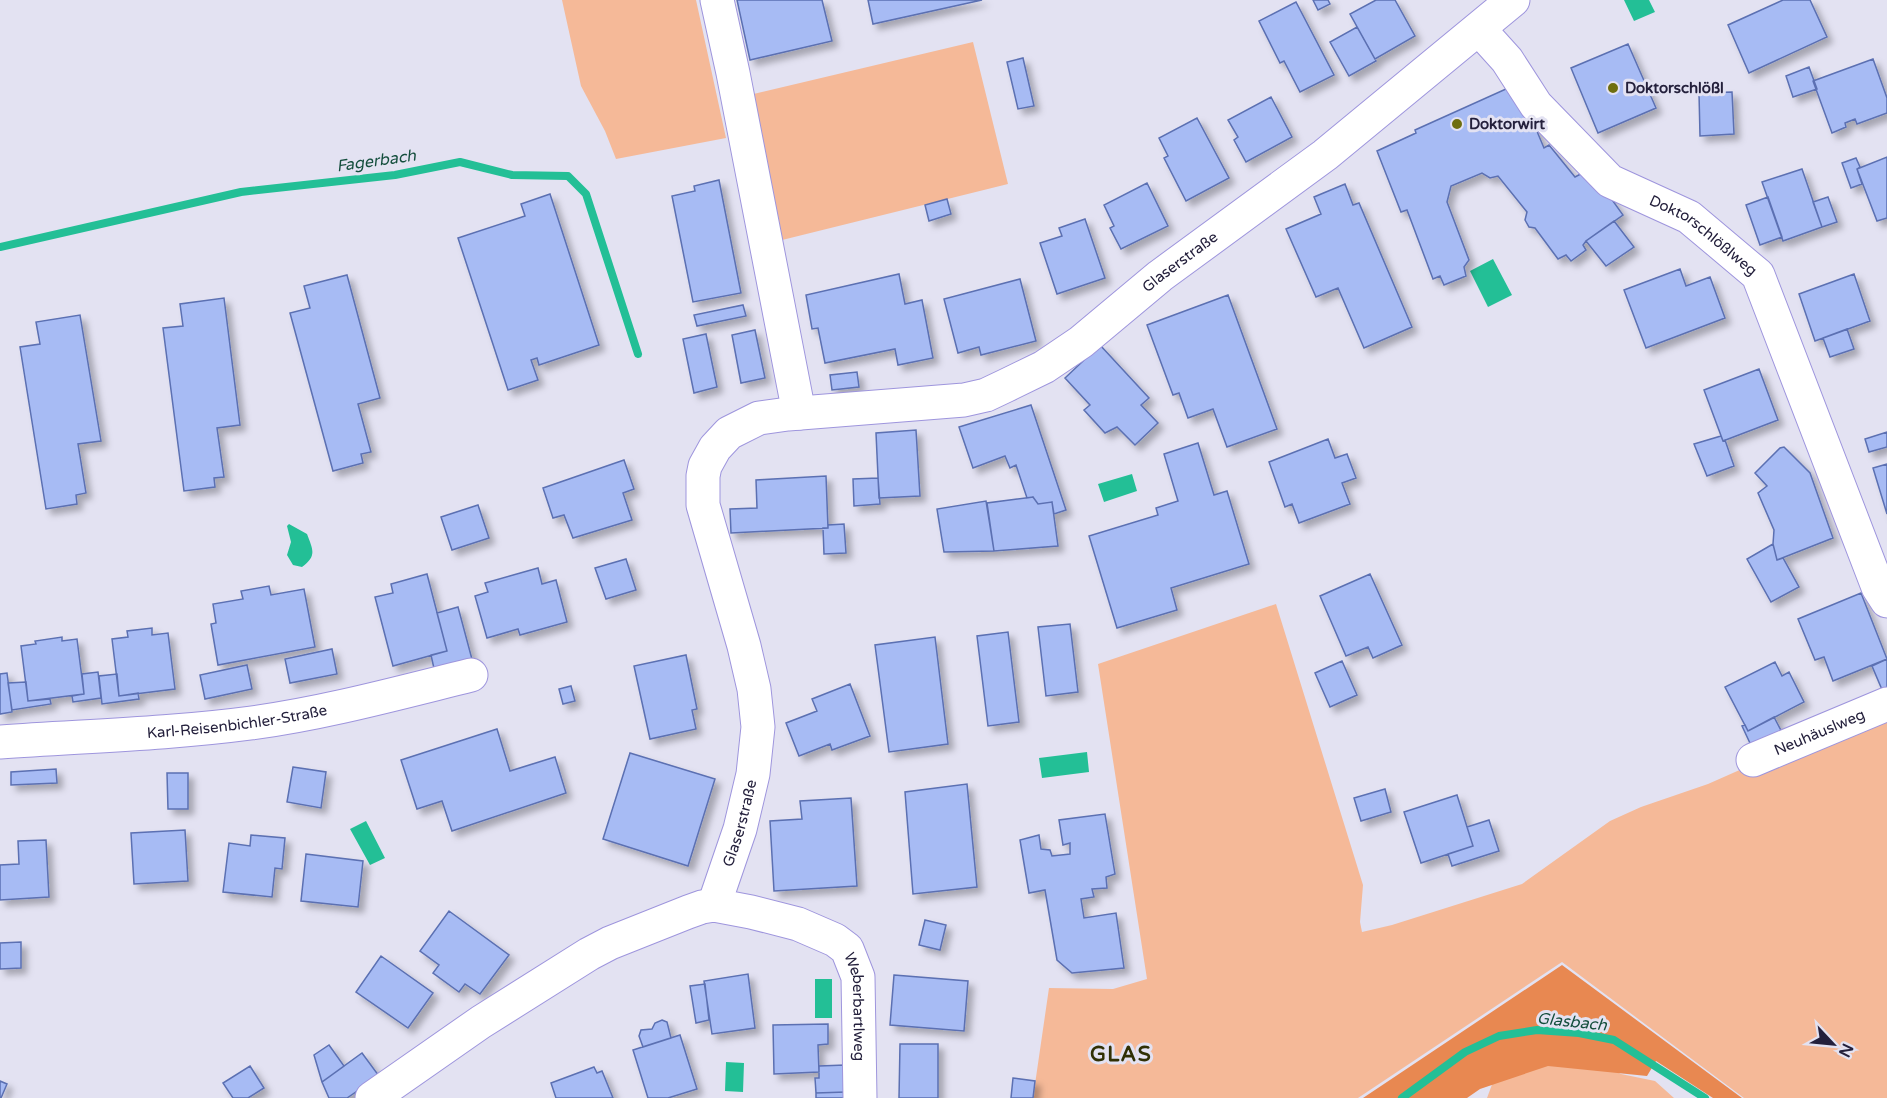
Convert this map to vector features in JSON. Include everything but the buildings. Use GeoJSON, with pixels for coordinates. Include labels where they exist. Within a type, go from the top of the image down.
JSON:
{"type":"FeatureCollection","features":[{"type":"Feature","properties":{"kind":"street"},"geometry":{"type":"LineString","coordinates":[[717,0],[799,413]]}},
{"type":"Feature","properties":{"kind":"street","name":"Glaserstraße"},"geometry":{"type":"LineString","coordinates":[[714,905],[740,829],[753,774],[758,727],[754,689],[744,646],[703,505],[705,466],[715,447],[735,429],[759,418],[964,400],[986,395],[1044,367],[1081,342],[1160,276],[1325,154],[1513,0]]}},
{"type":"Feature","properties":{"kind":"street","name":"Doktorschlößlweg"},"geometry":{"type":"LineString","coordinates":[[1479,29],[1508,60],[1536,105],[1610,181],[1689,217],[1758,274],[1878,587],[1887,601]]}},
{"type":"Feature","properties":{"kind":"street","name":"Karl-Reisenbichler-Straße"},"geometry":{"type":"LineString","coordinates":[[0,742],[146,733],[254,723],[322,710],[471,675]]}},
{"type":"Feature","properties":{"kind":"street","name":"Neuhäuslweg"},"geometry":{"type":"LineString","coordinates":[[1753,760],[1887,704]]}},
{"type":"Feature","properties":{"kind":"street"},"geometry":{"type":"LineString","coordinates":[[372,1098],[481,1022],[582,957],[610,943],[688,912],[714,905]]}},
{"type":"Feature","properties":{"kind":"street","name":"Weberbartlweg"},"geometry":{"type":"LineString","coordinates":[[714,905],[798,924],[835,940],[847,949],[858,977],[860,1098]]}},
{"type":"Feature","properties":{"kind":"shaded area"},"geometry":{"type":"Polygon","coordinates":[[[562,0],[696,0],[726,138],[616,159],[605,131],[581,86],[562,0]]]}},
{"type":"Feature","properties":{"kind":"shaded area"},"geometry":{"type":"Polygon","coordinates":[[[1624,0],[1649,0],[1655,12],[1634,21],[1624,0]]]}},
{"type":"Feature","properties":{"kind":"shaded area"},"geometry":{"type":"Polygon","coordinates":[[[973,42],[1008,184],[770,243],[741,97],[973,42]]]}},
{"type":"Feature","properties":{"kind":"shaded area"},"geometry":{"type":"Polygon","coordinates":[[[1493,259],[1512,295],[1488,307],[1470,271],[1493,259]]]}},
{"type":"Feature","properties":{"kind":"shaded area"},"geometry":{"type":"Polygon","coordinates":[[[1132,474],[1137,491],[1104,502],[1098,484],[1132,474]]]}},
{"type":"Feature","properties":{"kind":"shaded area"},"geometry":{"type":"Polygon","coordinates":[[[289,524],[307,534],[311,544],[312,556],[302,567],[293,565],[287,555],[291,542],[287,526],[289,524]]]}},
{"type":"Feature","properties":{"kind":"shaded area"},"geometry":{"type":"Polygon","coordinates":[[[1276,604],[1363,885],[1360,922],[1362,932],[1392,925],[1522,884],[1610,821],[1641,807],[1708,784],[1830,730],[1887,710],[1887,1098],[1744,1098],[1562,962],[1358,1098],[1033,1098],[1049,988],[1113,989],[1147,979],[1098,664],[1276,604]]]}},
{"type":"Feature","properties":{"kind":"shaded area"},"geometry":{"type":"Polygon","coordinates":[[[1087,752],[1089,772],[1042,778],[1039,758],[1087,752]]]}},
{"type":"Feature","properties":{"kind":"shaded area"},"geometry":{"type":"Polygon","coordinates":[[[366,821],[385,858],[370,865],[350,829],[366,821]]]}},
{"type":"Feature","properties":{"kind":"shaded area"},"geometry":{"type":"Polygon","coordinates":[[[1562,965],[1742,1098],[1713,1098],[1656,1061],[1647,1076],[1548,1066],[1480,1089],[1467,1098],[1363,1098],[1562,965]]]}},
{"type":"Feature","properties":{"kind":"shaded area"},"geometry":{"type":"Polygon","coordinates":[[[815,979],[832,979],[832,1018],[815,1018],[815,979]]]}},
{"type":"Feature","properties":{"kind":"shaded area"},"geometry":{"type":"Polygon","coordinates":[[[1591,1059],[1621,1074],[1655,1081],[1674,1098],[1487,1098],[1497,1071],[1591,1059]]]}},
{"type":"Feature","properties":{"kind":"shaded area"},"geometry":{"type":"Polygon","coordinates":[[[726,1062],[744,1063],[743,1092],[725,1091],[726,1062]]]}},
{"type":"Feature","properties":{"kind":"waterway","name":"Fagerbach"},"geometry":{"type":"LineString","coordinates":[[0,247],[241,192],[395,175],[460,162],[512,175],[568,176],[586,194],[638,354]]}},
{"type":"Feature","properties":{"kind":"waterway","name":"Glasbach"},"geometry":{"type":"LineString","coordinates":[[1402,1098],[1465,1052],[1499,1036],[1537,1030],[1579,1033],[1614,1040],[1705,1098]]}},
{"type":"Feature","properties":{"kind":"place","name":"Doktorschlößl"},"geometry":{"type":"Point","coordinates":[1613,88]}},
{"type":"Feature","properties":{"kind":"place","name":"Doktorwirt"},"geometry":{"type":"Point","coordinates":[1457,124]}},
{"type":"Feature","properties":{"kind":"district","name":"GLAS"},"geometry":{"type":"Point","coordinates":[1121,1054]}}]}
